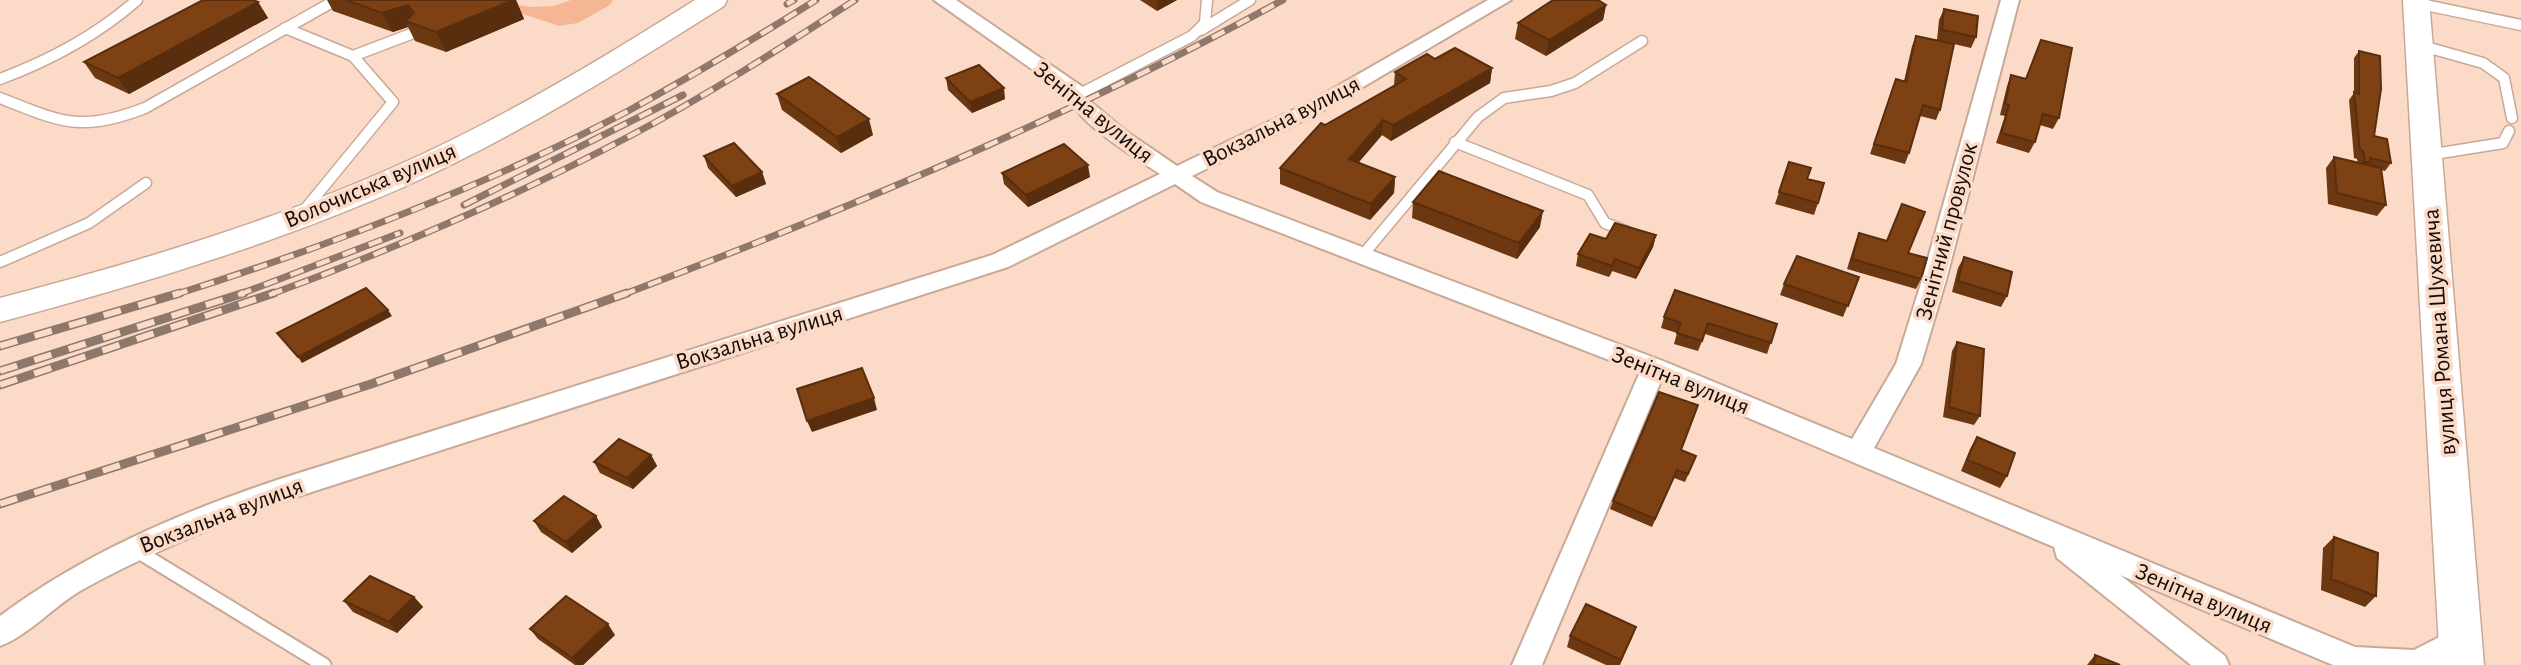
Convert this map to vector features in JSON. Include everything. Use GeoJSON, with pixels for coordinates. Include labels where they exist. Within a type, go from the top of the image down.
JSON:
{"type":"FeatureCollection","features":[{"type":"Feature","properties":{"kind":"main road","name":"Волочиська вулиця"},"geometry":{"type":"LineString","coordinates":[[0,310],[209,251],[395,178],[475,140],[619,61],[715,0]]}},
{"type":"Feature","properties":{"kind":"main road","name":"вулиця Романа Шухевича"},"geometry":{"type":"LineString","coordinates":[[2416,1],[2461,653]]}},
{"type":"Feature","properties":{"kind":"street","name":"Зенітна вулиця"},"geometry":{"type":"LineString","coordinates":[[943,0],[1080,94],[1081,104],[1101,122],[1175,176],[1209,197],[1654,368],[2357,663],[2417,663],[2461,653]]}},
{"type":"Feature","properties":{"kind":"street","name":"Вокзальна вулиця"},"geometry":{"type":"LineString","coordinates":[[0,633],[67,585],[175,529],[280,490],[1000,261],[1315,107],[1502,0]]}},
{"type":"Feature","properties":{"kind":"street","name":"Зенітний провулок"},"geometry":{"type":"LineString","coordinates":[[1858,453],[1908,364],[1934,280],[2010,0]]}},
{"type":"Feature","properties":{"kind":"street"},"geometry":{"type":"LineString","coordinates":[[1527,665],[1654,368]]}},
{"type":"Feature","properties":{"kind":"street"},"geometry":{"type":"LineString","coordinates":[[2041,530],[2214,665]]}},
{"type":"Feature","properties":{"kind":"lane"},"geometry":{"type":"LineString","coordinates":[[0,79],[29,69],[106,26],[137,0]]}},
{"type":"Feature","properties":{"kind":"lane"},"geometry":{"type":"LineString","coordinates":[[0,97],[70,124],[90,126],[115,121],[145,108],[335,0]]}},
{"type":"Feature","properties":{"kind":"lane"},"geometry":{"type":"LineString","coordinates":[[1192,36],[1205,23],[1207,0]]}},
{"type":"Feature","properties":{"kind":"lane"},"geometry":{"type":"LineString","coordinates":[[1080,94],[1192,36],[1250,0]]}},
{"type":"Feature","properties":{"kind":"lane"},"geometry":{"type":"LineString","coordinates":[[2416,1],[2521,25]]}},
{"type":"Feature","properties":{"kind":"lane"},"geometry":{"type":"LineString","coordinates":[[285,28],[353,56],[393,102],[299,216]]}},
{"type":"Feature","properties":{"kind":"lane"},"geometry":{"type":"LineString","coordinates":[[353,56],[416,32]]}},
{"type":"Feature","properties":{"kind":"lane"},"geometry":{"type":"LineString","coordinates":[[1362,256],[1478,117],[1504,99],[1551,91],[1575,83],[1642,41]]}},
{"type":"Feature","properties":{"kind":"lane"},"geometry":{"type":"LineString","coordinates":[[2419,45],[2483,63],[2504,78],[2512,118]]}},
{"type":"Feature","properties":{"kind":"lane"},"geometry":{"type":"LineString","coordinates":[[2427,156],[2503,143],[2510,131]]}},
{"type":"Feature","properties":{"kind":"lane"},"geometry":{"type":"LineString","coordinates":[[1455,142],[1588,195],[1605,223],[1635,234]]}},
{"type":"Feature","properties":{"kind":"lane"},"geometry":{"type":"LineString","coordinates":[[0,262],[89,223],[146,183]]}},
{"type":"Feature","properties":{"kind":"lane"},"geometry":{"type":"LineString","coordinates":[[134,549],[324,665]]}},
{"type":"Feature","properties":{"kind":"shaded area"},"geometry":{"type":"Polygon","coordinates":[[[481,0],[533,7],[553,6],[571,0],[613,0],[610,5],[578,23],[559,26],[481,0]]]}},
{"type":"Feature","properties":{"kind":"building"},"geometry":{"type":"Polygon","coordinates":[[[203,0],[258,2],[118,78],[84,62],[203,0]]]}},
{"type":"Feature","properties":{"kind":"building"},"geometry":{"type":"Polygon","coordinates":[[[346,0],[513,0],[436,32],[405,21],[414,13],[408,5],[382,13],[346,0]]]}},
{"type":"Feature","properties":{"kind":"building"},"geometry":{"type":"Polygon","coordinates":[[[1553,0],[1598,0],[1606,5],[1549,40],[1518,23],[1553,0]]]}},
{"type":"Feature","properties":{"kind":"building"},"geometry":{"type":"Polygon","coordinates":[[[1944,9],[1978,16],[1976,37],[1942,30],[1944,9]]]}},
{"type":"Feature","properties":{"kind":"building"},"geometry":{"type":"Polygon","coordinates":[[[1916,36],[1954,44],[1940,110],[1923,105],[1909,153],[1874,144],[1896,79],[1906,82],[1916,36]]]}},
{"type":"Feature","properties":{"kind":"building"},"geometry":{"type":"Polygon","coordinates":[[[2041,40],[2072,48],[2059,118],[2043,114],[2035,142],[2001,133],[2009,105],[2005,104],[2011,75],[2026,79],[2041,40]]]}},
{"type":"Feature","properties":{"kind":"building"},"geometry":{"type":"Polygon","coordinates":[[[1455,48],[1492,68],[1393,125],[1383,120],[1349,159],[1395,177],[1371,204],[1280,168],[1321,123],[1325,125],[1406,79],[1395,72],[1427,54],[1435,59],[1455,48]]]}},
{"type":"Feature","properties":{"kind":"building"},"geometry":{"type":"Polygon","coordinates":[[[2359,51],[2380,56],[2381,89],[2374,136],[2387,139],[2391,163],[2370,158],[2370,162],[2365,162],[2363,151],[2360,150],[2354,92],[2359,94],[2359,51]]]}},
{"type":"Feature","properties":{"kind":"building"},"geometry":{"type":"Polygon","coordinates":[[[979,65],[1004,88],[970,102],[946,78],[979,65]]]}},
{"type":"Feature","properties":{"kind":"building"},"geometry":{"type":"Polygon","coordinates":[[[809,77],[869,119],[837,137],[777,94],[809,77]]]}},
{"type":"Feature","properties":{"kind":"building"},"geometry":{"type":"Polygon","coordinates":[[[734,143],[762,172],[732,186],[704,156],[734,143]]]}},
{"type":"Feature","properties":{"kind":"building"},"geometry":{"type":"Polygon","coordinates":[[[1064,144],[1088,165],[1026,195],[1002,173],[1064,144]]]}},
{"type":"Feature","properties":{"kind":"building"},"geometry":{"type":"Polygon","coordinates":[[[2334,157],[2381,168],[2386,205],[2337,193],[2334,157]]]}},
{"type":"Feature","properties":{"kind":"building"},"geometry":{"type":"Polygon","coordinates":[[[1789,162],[1811,168],[1807,179],[1824,183],[1818,203],[1779,192],[1789,162]]]}},
{"type":"Feature","properties":{"kind":"building"},"geometry":{"type":"Polygon","coordinates":[[[1439,171],[1543,211],[1519,243],[1413,202],[1439,171]]]}},
{"type":"Feature","properties":{"kind":"building"},"geometry":{"type":"Polygon","coordinates":[[[1902,204],[1925,212],[1908,253],[1927,258],[1921,279],[1852,259],[1859,233],[1887,241],[1902,204]]]}},
{"type":"Feature","properties":{"kind":"building"},"geometry":{"type":"Polygon","coordinates":[[[1615,223],[1656,235],[1639,268],[1615,259],[1612,266],[1578,254],[1590,234],[1606,239],[1615,223]]]}},
{"type":"Feature","properties":{"kind":"building"},"geometry":{"type":"Polygon","coordinates":[[[1797,256],[1859,277],[1848,306],[1784,284],[1797,256]]]}},
{"type":"Feature","properties":{"kind":"building"},"geometry":{"type":"Polygon","coordinates":[[[1964,257],[2012,272],[2007,296],[1958,281],[1964,257]]]}},
{"type":"Feature","properties":{"kind":"building"},"geometry":{"type":"Polygon","coordinates":[[[366,288],[388,310],[298,357],[277,333],[366,288]]]}},
{"type":"Feature","properties":{"kind":"building"},"geometry":{"type":"Polygon","coordinates":[[[1675,290],[1777,324],[1771,343],[1708,323],[1702,341],[1677,333],[1681,323],[1664,317],[1675,290]]]}},
{"type":"Feature","properties":{"kind":"building"},"geometry":{"type":"Polygon","coordinates":[[[1957,342],[1984,349],[1980,416],[1949,407],[1957,342]]]}},
{"type":"Feature","properties":{"kind":"building"},"geometry":{"type":"Polygon","coordinates":[[[862,368],[874,398],[807,421],[797,389],[862,368]]]}},
{"type":"Feature","properties":{"kind":"building"},"geometry":{"type":"Polygon","coordinates":[[[1659,392],[1698,405],[1681,450],[1696,456],[1688,474],[1677,470],[1655,519],[1613,501],[1659,392]]]}},
{"type":"Feature","properties":{"kind":"building"},"geometry":{"type":"Polygon","coordinates":[[[1977,437],[2015,453],[2007,476],[1967,460],[1977,437]]]}},
{"type":"Feature","properties":{"kind":"building"},"geometry":{"type":"Polygon","coordinates":[[[619,439],[651,455],[627,478],[594,462],[619,439]]]}},
{"type":"Feature","properties":{"kind":"building"},"geometry":{"type":"Polygon","coordinates":[[[564,496],[596,516],[566,542],[534,521],[564,496]]]}},
{"type":"Feature","properties":{"kind":"building"},"geometry":{"type":"Polygon","coordinates":[[[2334,537],[2378,553],[2376,596],[2331,579],[2334,537]]]}},
{"type":"Feature","properties":{"kind":"building"},"geometry":{"type":"Polygon","coordinates":[[[370,576],[414,597],[389,622],[344,601],[370,576]]]}},
{"type":"Feature","properties":{"kind":"building"},"geometry":{"type":"Polygon","coordinates":[[[566,596],[608,624],[572,658],[530,629],[566,596]]]}},
{"type":"Feature","properties":{"kind":"building"},"geometry":{"type":"Polygon","coordinates":[[[1586,604],[1636,627],[1621,660],[1570,636],[1586,604]]]}},
{"type":"Feature","properties":{"kind":"building"},"geometry":{"type":"Polygon","coordinates":[[[2095,655],[2120,665],[2094,665],[2095,655]]]}},
{"type":"Feature","properties":{"kind":"railway"},"geometry":{"type":"LineString","coordinates":[[787,4],[794,0]]}},
{"type":"Feature","properties":{"kind":"railway"},"geometry":{"type":"LineString","coordinates":[[180,293],[348,235],[518,165],[652,98],[816,0]]}},
{"type":"Feature","properties":{"kind":"railway"},"geometry":{"type":"LineString","coordinates":[[269,295],[451,222],[584,159],[715,88],[855,0]]}},
{"type":"Feature","properties":{"kind":"railway"},"geometry":{"type":"LineString","coordinates":[[622,295],[791,229],[958,159],[1122,83],[1283,0]]}},
{"type":"Feature","properties":{"kind":"railway"},"geometry":{"type":"LineString","coordinates":[[464,205],[683,95]]}},
{"type":"Feature","properties":{"kind":"railway"},"geometry":{"type":"LineString","coordinates":[[239,295],[400,233]]}},
{"type":"Feature","properties":{"kind":"railway"},"geometry":{"type":"LineString","coordinates":[[0,346],[180,293]]}},
{"type":"Feature","properties":{"kind":"railway"},"geometry":{"type":"LineString","coordinates":[[174,295],[180,293]]}},
{"type":"Feature","properties":{"kind":"railway"},"geometry":{"type":"LineString","coordinates":[[239,295],[244,293]]}},
{"type":"Feature","properties":{"kind":"railway"},"geometry":{"type":"LineString","coordinates":[[0,385],[274,293]]}},
{"type":"Feature","properties":{"kind":"railway"},"geometry":{"type":"LineString","coordinates":[[0,504],[371,384],[627,293]]}},
{"type":"Feature","properties":{"kind":"railway"},"geometry":{"type":"LineString","coordinates":[[0,371],[239,295]]}}]}
